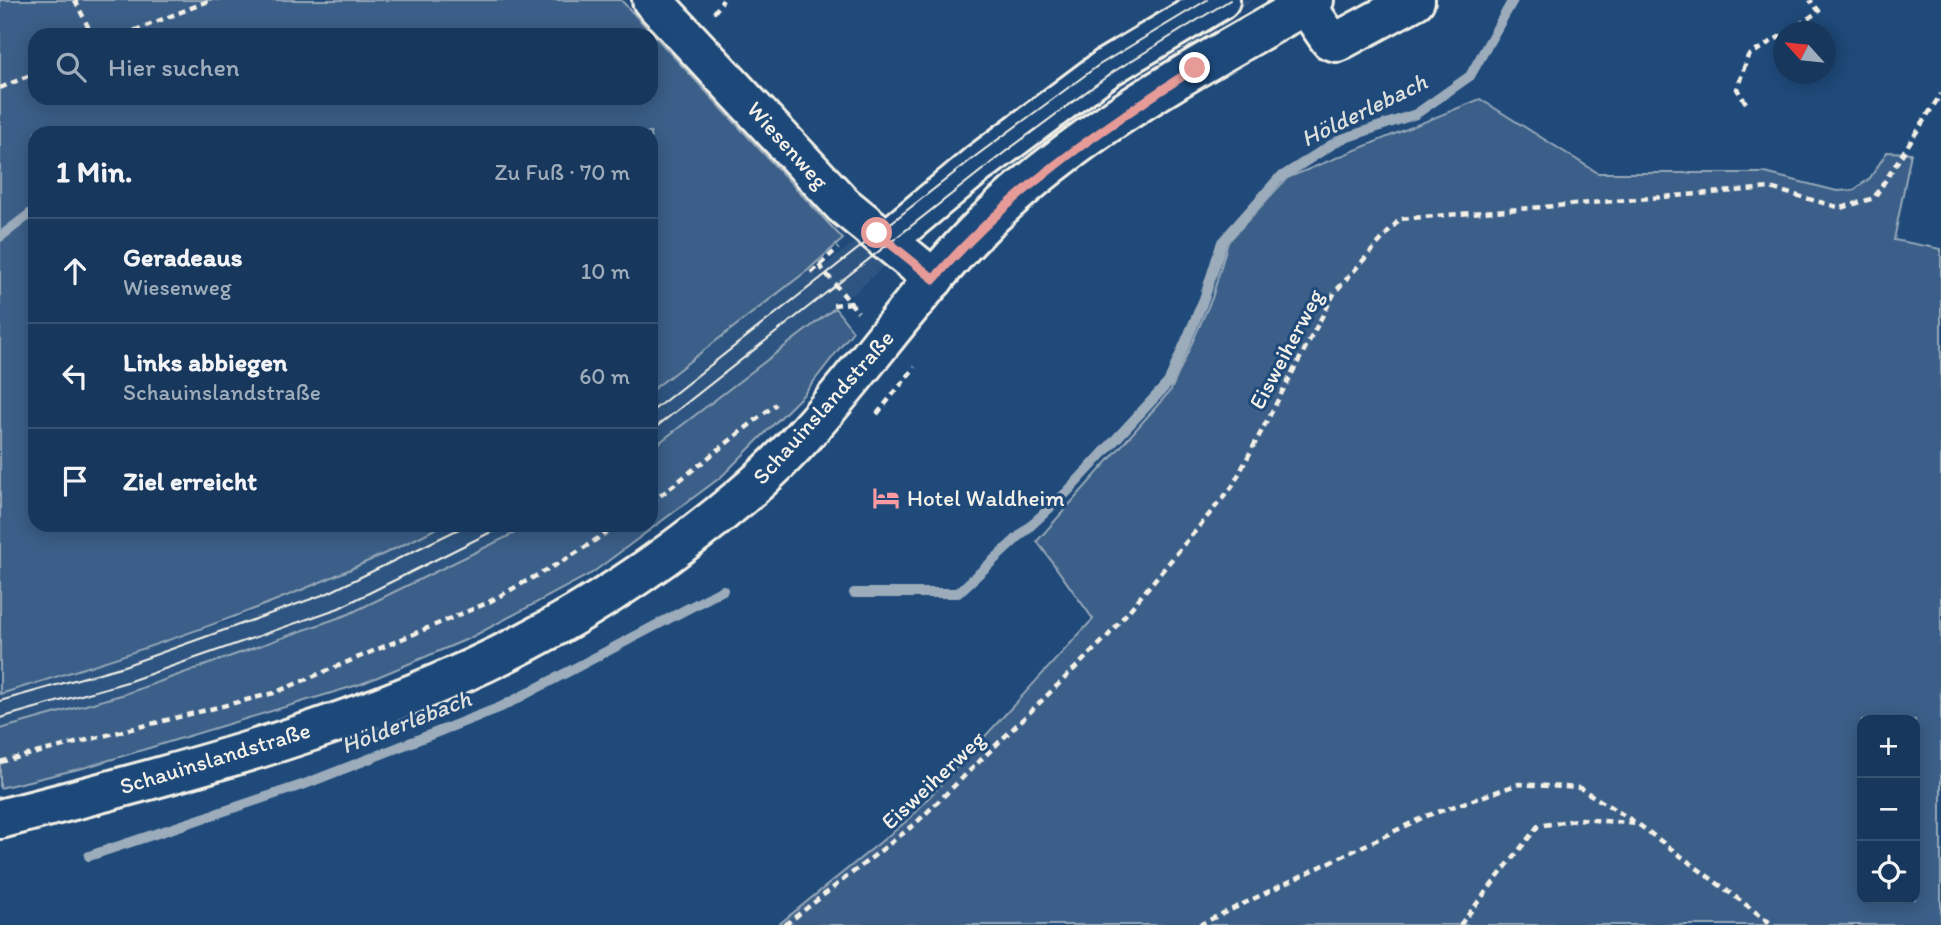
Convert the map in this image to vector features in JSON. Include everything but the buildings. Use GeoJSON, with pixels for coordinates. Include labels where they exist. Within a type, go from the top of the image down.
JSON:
{"type":"FeatureCollection","features":[{"type":"Feature","properties":{"kind":"main road","name":"Wiesenweg"},"geometry":{"type":"LineString","coordinates":[[652,0],[843,205],[934,279]]}},
{"type":"Feature","properties":{"kind":"main road"},"geometry":{"type":"LineString","coordinates":[[886,241],[978,164],[1108,67],[1220,0]]}},
{"type":"Feature","properties":{"kind":"main road"},"geometry":{"type":"LineString","coordinates":[[1310,2],[1330,40],[1337,42],[1415,0]]}},
{"type":"Feature","properties":{"kind":"main road","name":"Schauinslandstraße"},"geometry":{"type":"LineString","coordinates":[[0,819],[192,769],[394,701],[526,642],[655,564],[745,493],[803,437],[861,372],[970,238],[1029,184],[1084,140],[1195,68],[1310,2]]}},
{"type":"Feature","properties":{"kind":"path"},"geometry":{"type":"LineString","coordinates":[[75,0],[89,28]]}},
{"type":"Feature","properties":{"kind":"path"},"geometry":{"type":"LineString","coordinates":[[141,28],[211,0]]}},
{"type":"Feature","properties":{"kind":"path"},"geometry":{"type":"LineString","coordinates":[[1804,21],[1819,11],[1810,0]]}},
{"type":"Feature","properties":{"kind":"path"},"geometry":{"type":"LineString","coordinates":[[1746,103],[1737,89],[1748,57],[1773,41]]}},
{"type":"Feature","properties":{"kind":"path"},"geometry":{"type":"LineString","coordinates":[[0,89],[28,76]]}},
{"type":"Feature","properties":{"kind":"path","name":"Eisweiherweg"},"geometry":{"type":"LineString","coordinates":[[785,925],[915,824],[1107,637],[1232,487],[1335,292],[1400,219],[1770,188],[1841,208],[1874,198],[1941,94]]}},
{"type":"Feature","properties":{"kind":"path"},"geometry":{"type":"LineString","coordinates":[[819,265],[861,316]]}},
{"type":"Feature","properties":{"kind":"path"},"geometry":{"type":"LineString","coordinates":[[833,305],[851,303]]}},
{"type":"Feature","properties":{"kind":"path"},"geometry":{"type":"LineString","coordinates":[[658,497],[778,403]]}},
{"type":"Feature","properties":{"kind":"path"},"geometry":{"type":"LineString","coordinates":[[0,762],[274,693],[487,603],[570,557],[608,532]]}},
{"type":"Feature","properties":{"kind":"path"},"geometry":{"type":"LineString","coordinates":[[1199,925],[1426,816],[1519,785],[1580,788],[1638,824],[1773,925]]}},
{"type":"Feature","properties":{"kind":"path"},"geometry":{"type":"LineString","coordinates":[[1460,925],[1538,826],[1583,819],[1638,824]]}},
{"type":"Feature","properties":{"kind":"shaded area"},"geometry":{"type":"Polygon","coordinates":[[[0,0],[621,0],[647,28],[28,28],[28,105],[658,105],[658,40],[843,239],[808,270],[658,386],[658,126],[28,126],[28,532],[428,532],[281,598],[226,620],[0,694],[0,0]]]}},
{"type":"Feature","properties":{"kind":"shaded area"},"geometry":{"type":"Polygon","coordinates":[[[1194,0],[1253,0],[1092,102],[1011,161],[945,219],[899,251],[855,293],[831,302],[835,308],[658,444],[658,386],[808,270],[813,275],[941,174],[1194,0]]]}},
{"type":"Feature","properties":{"kind":"shaded area"},"geometry":{"type":"Polygon","coordinates":[[[1480,99],[1598,173],[1765,173],[1837,191],[1854,190],[1870,178],[1887,152],[1911,153],[1894,240],[1941,249],[1941,925],[778,925],[909,819],[1093,619],[1037,541],[1171,390],[1212,298],[1228,242],[1287,178],[1480,99]]]}},
{"type":"Feature","properties":{"kind":"shaded area"},"geometry":{"type":"Polygon","coordinates":[[[835,308],[853,331],[803,395],[721,477],[658,524],[658,444],[835,308]]]}},
{"type":"Feature","properties":{"kind":"shaded area"},"geometry":{"type":"Polygon","coordinates":[[[428,532],[517,532],[349,614],[125,694],[0,729],[0,694],[231,621],[322,583],[428,532]]]}},
{"type":"Feature","properties":{"kind":"shaded area"},"geometry":{"type":"Polygon","coordinates":[[[517,532],[647,532],[592,573],[470,638],[361,684],[83,768],[0,788],[0,729],[125,694],[349,614],[517,532]]]}},
{"type":"Feature","properties":{"kind":"waterway","name":"Hölderlebach"},"geometry":{"type":"LineString","coordinates":[[854,593],[958,593],[1067,492],[1168,383],[1204,299],[1222,242],[1278,179],[1339,140],[1416,114],[1470,76],[1513,0]]}},
{"type":"Feature","properties":{"kind":"waterway"},"geometry":{"type":"LineString","coordinates":[[0,237],[28,215]]}},
{"type":"Feature","properties":{"kind":"waterway","name":"Hölderlebach"},"geometry":{"type":"LineString","coordinates":[[89,856],[305,784],[501,707],[723,590]]}},
{"type":"Feature","properties":{"kind":"tram line"},"geometry":{"type":"LineString","coordinates":[[658,406],[977,155],[1099,65],[1207,0]]}},
{"type":"Feature","properties":{"kind":"tram line"},"geometry":{"type":"LineString","coordinates":[[658,425],[1005,152],[1113,72],[1230,0]]}},
{"type":"Feature","properties":{"kind":"tram line"},"geometry":{"type":"LineString","coordinates":[[0,701],[124,666],[328,593],[453,532]]}},
{"type":"Feature","properties":{"kind":"tram line"},"geometry":{"type":"LineString","coordinates":[[0,718],[127,682],[339,608],[491,532]]}},
{"type":"Feature","properties":{"kind":"place","name":"Hotel Waldheim"},"geometry":{"type":"Point","coordinates":[886,498]}},
{"type":"Feature","properties":{"kind":"route"},"geometry":{"type":"LineString","coordinates":[[877,233],[934,279],[970,238],[1029,184],[1084,140],[1195,68]]}}]}
